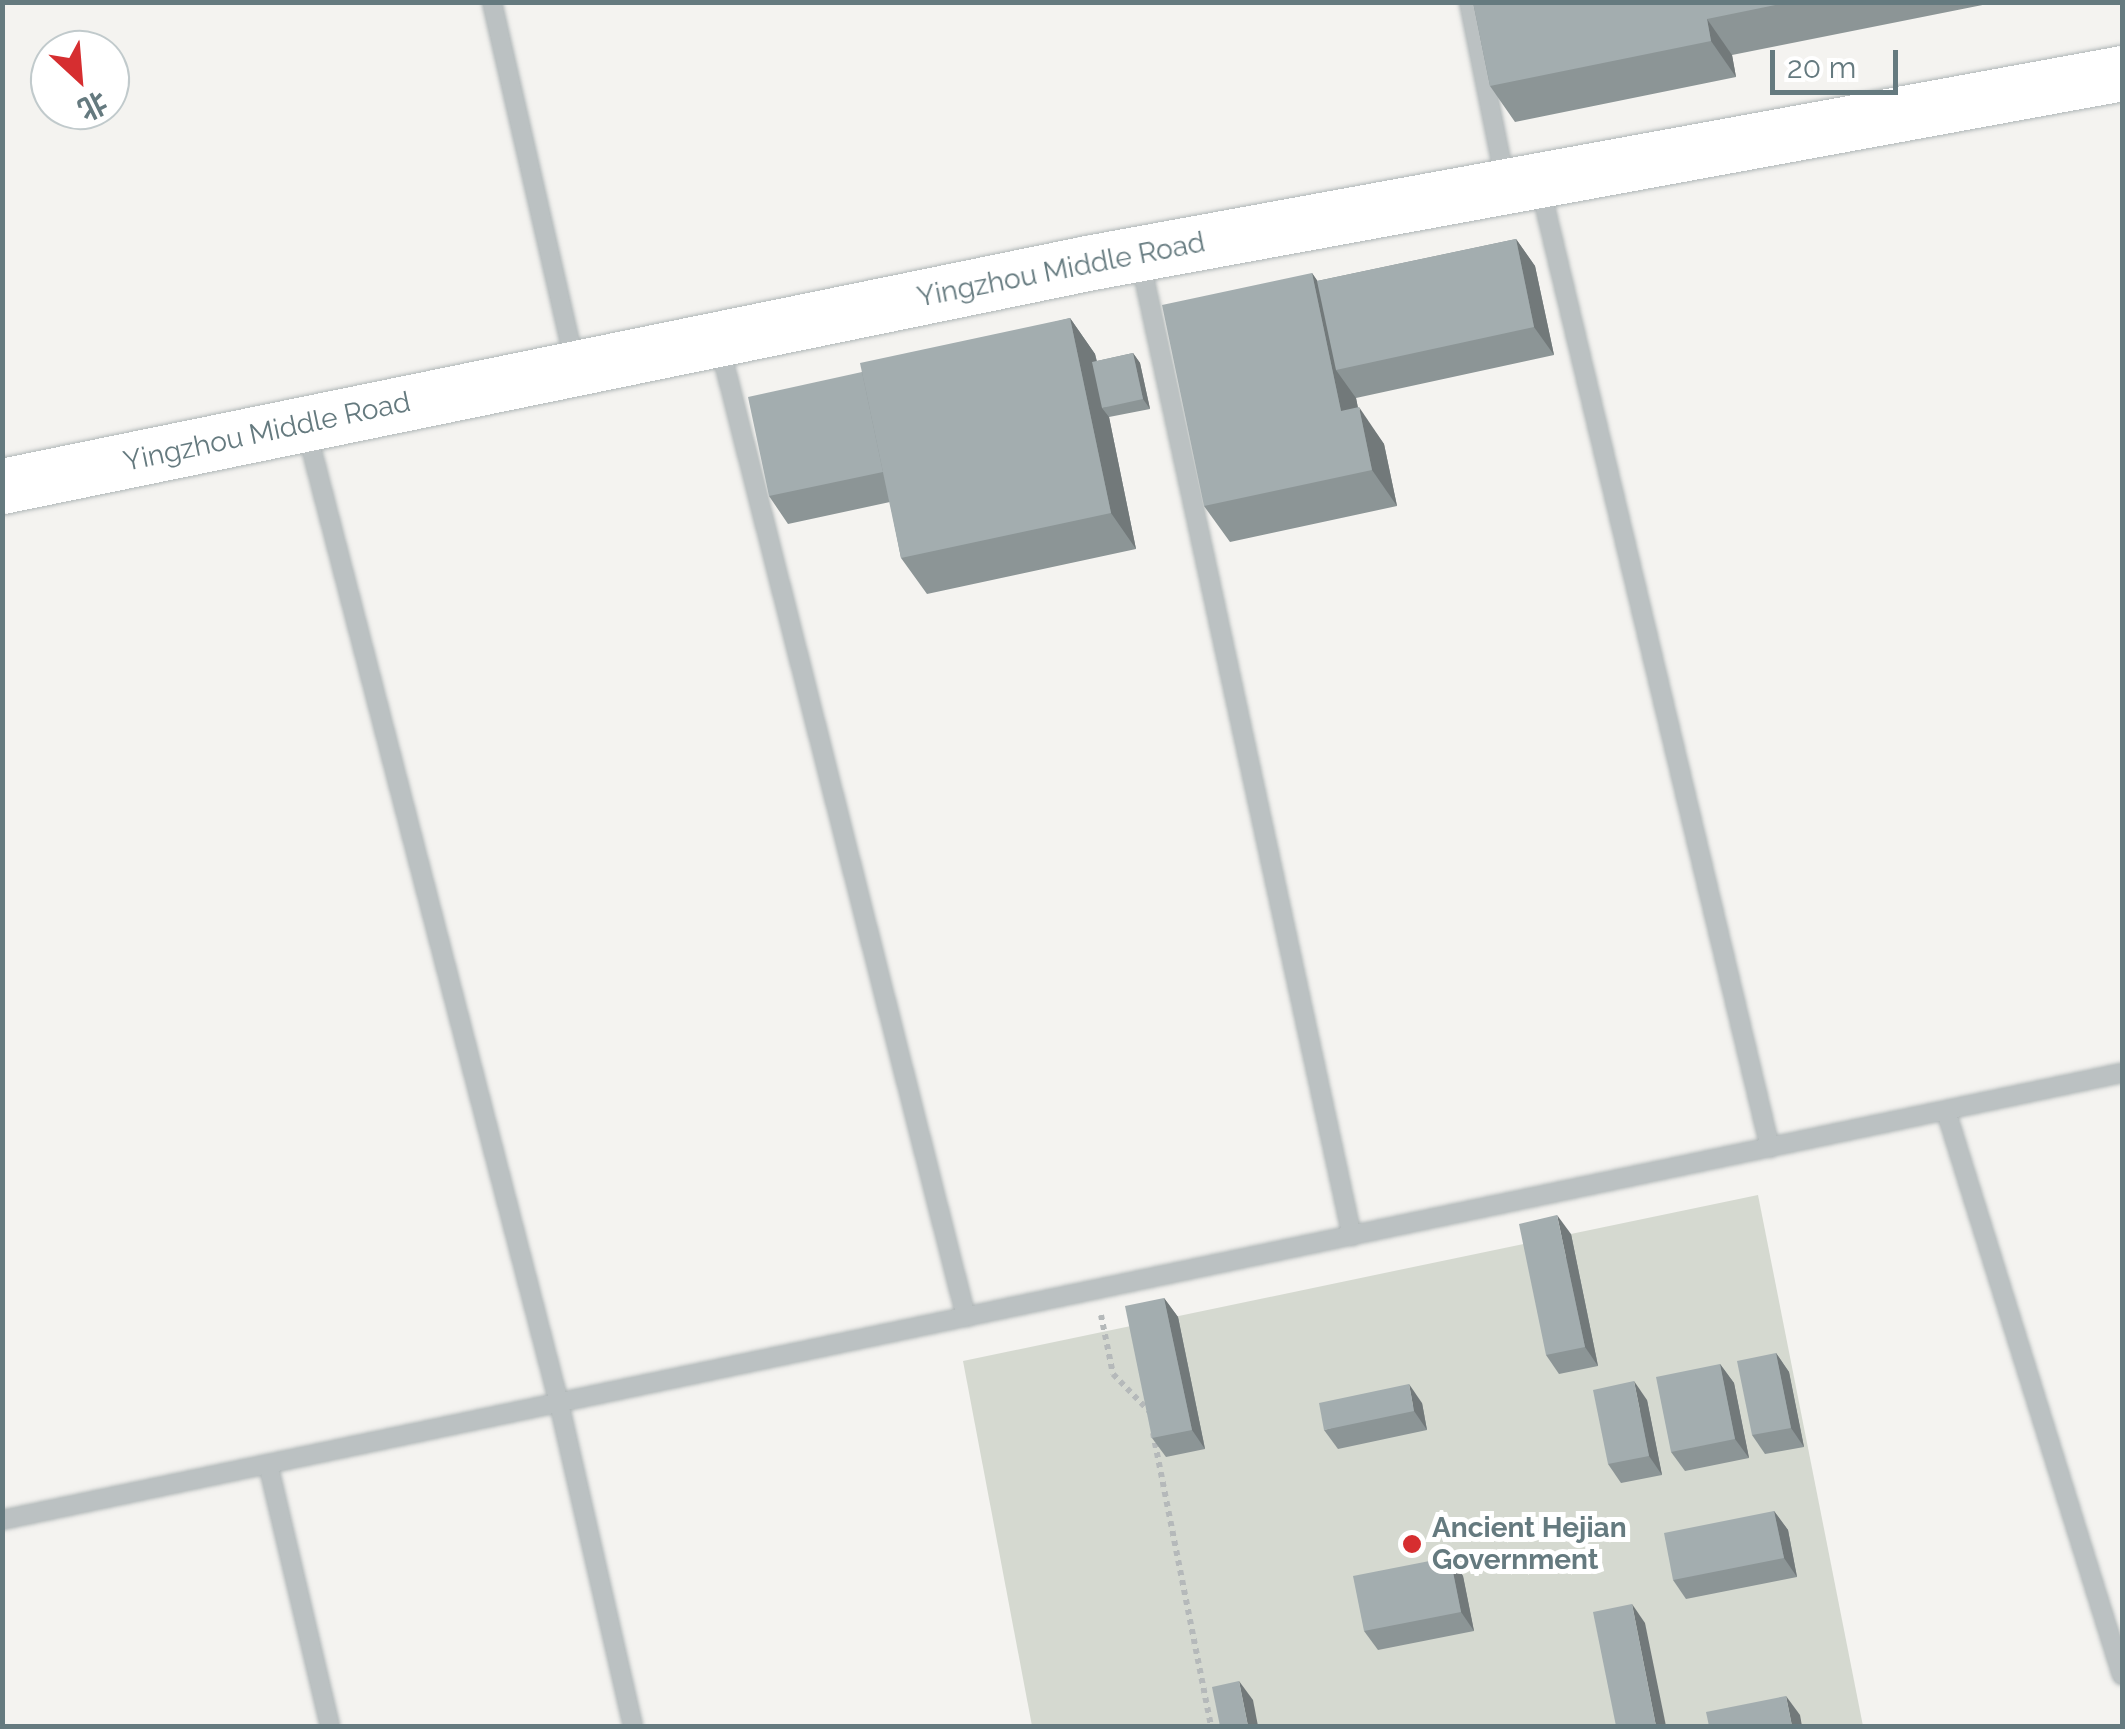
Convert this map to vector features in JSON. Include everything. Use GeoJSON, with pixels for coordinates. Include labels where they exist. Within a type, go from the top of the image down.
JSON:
{"type":"FeatureCollection","features":[{"type":"Feature","properties":{"kind":"main road","name":"Yingzhou Middle Road"},"geometry":{"type":"LineString","coordinates":[[2,486],[1139,254],[2122,73]]}},
{"type":"Feature","properties":{"kind":"street"},"geometry":{"type":"LineString","coordinates":[[492,2],[576,368]]}},
{"type":"Feature","properties":{"kind":"street"},"geometry":{"type":"LineString","coordinates":[[1468,2],[1522,183],[1770,1148]]}},
{"type":"Feature","properties":{"kind":"street"},"geometry":{"type":"LineString","coordinates":[[1139,254],[1352,1236]]}},
{"type":"Feature","properties":{"kind":"street"},"geometry":{"type":"LineString","coordinates":[[718,339],[966,1317]]}},
{"type":"Feature","properties":{"kind":"street"},"geometry":{"type":"LineString","coordinates":[[305,424],[560,1403],[633,1726]]}},
{"type":"Feature","properties":{"kind":"street"},"geometry":{"type":"LineString","coordinates":[[2,1520],[2122,1074]]}},
{"type":"Feature","properties":{"kind":"street"},"geometry":{"type":"LineString","coordinates":[[1946,1110],[2122,1675]]}},
{"type":"Feature","properties":{"kind":"street"},"geometry":{"type":"LineString","coordinates":[[268,1464],[330,1726]]}},
{"type":"Feature","properties":{"kind":"path"},"geometry":{"type":"LineString","coordinates":[[1096,1290],[1113,1374],[1148,1406],[1211,1726]]}},
{"type":"Feature","properties":{"kind":"shaded area","name":"Ancient Hejian Government"},"geometry":{"type":"Polygon","coordinates":[[[1758,1195],[1863,1726],[1032,1726],[963,1361],[1758,1195]]]}},
{"type":"Feature","properties":{"kind":"building"},"geometry":{"type":"Polygon","coordinates":[[[1473,2],[1790,2],[1707,19],[1711,41],[1490,86],[1473,2]]]}},
{"type":"Feature","properties":{"kind":"building"},"geometry":{"type":"Polygon","coordinates":[[[1516,239],[1534,327],[1336,370],[1317,281],[1516,239]]]}},
{"type":"Feature","properties":{"kind":"building"},"geometry":{"type":"Polygon","coordinates":[[[1312,273],[1341,411],[1359,407],[1372,470],[1204,506],[1162,305],[1312,273]]]}},
{"type":"Feature","properties":{"kind":"building"},"geometry":{"type":"Polygon","coordinates":[[[1070,318],[1111,513],[901,558],[860,363],[1070,318]]]}},
{"type":"Feature","properties":{"kind":"building"},"geometry":{"type":"Polygon","coordinates":[[[1133,353],[1143,399],[1102,408],[1092,362],[1133,353]]]}},
{"type":"Feature","properties":{"kind":"building"},"geometry":{"type":"Polygon","coordinates":[[[862,372],[883,472],[769,496],[748,397],[862,372]]]}},
{"type":"Feature","properties":{"kind":"building"},"geometry":{"type":"Polygon","coordinates":[[[1557,1215],[1585,1347],[1546,1355],[1519,1224],[1557,1215]]]}},
{"type":"Feature","properties":{"kind":"building"},"geometry":{"type":"Polygon","coordinates":[[[1164,1298],[1192,1430],[1152,1438],[1125,1306],[1164,1298]]]}},
{"type":"Feature","properties":{"kind":"building"},"geometry":{"type":"Polygon","coordinates":[[[1776,1353],[1791,1428],[1752,1435],[1737,1361],[1776,1353]]]}},
{"type":"Feature","properties":{"kind":"building"},"geometry":{"type":"Polygon","coordinates":[[[1720,1364],[1735,1439],[1671,1452],[1656,1377],[1720,1364]]]}},
{"type":"Feature","properties":{"kind":"building"},"geometry":{"type":"Polygon","coordinates":[[[1634,1381],[1649,1456],[1608,1464],[1593,1390],[1634,1381]]]}},
{"type":"Feature","properties":{"kind":"building"},"geometry":{"type":"Polygon","coordinates":[[[1409,1384],[1414,1411],[1324,1430],[1319,1403],[1409,1384]]]}},
{"type":"Feature","properties":{"kind":"building"},"geometry":{"type":"Polygon","coordinates":[[[1774,1511],[1784,1558],[1673,1580],[1664,1533],[1774,1511]]]}},
{"type":"Feature","properties":{"kind":"building"},"geometry":{"type":"Polygon","coordinates":[[[1450,1557],[1461,1612],[1364,1631],[1353,1576],[1450,1557]]]}},
{"type":"Feature","properties":{"kind":"building"},"geometry":{"type":"Polygon","coordinates":[[[1632,1604],[1656,1726],[1616,1726],[1593,1612],[1632,1604]]]}},
{"type":"Feature","properties":{"kind":"building"},"geometry":{"type":"Polygon","coordinates":[[[1239,1681],[1248,1726],[1220,1726],[1212,1687],[1239,1681]]]}},
{"type":"Feature","properties":{"kind":"building"},"geometry":{"type":"Polygon","coordinates":[[[1786,1696],[1792,1726],[1709,1726],[1706,1712],[1786,1696]]]}},
{"type":"Feature","properties":{"kind":"place","name":"Ancient Hejian Government"},"geometry":{"type":"Point","coordinates":[1412,1544]}}]}
